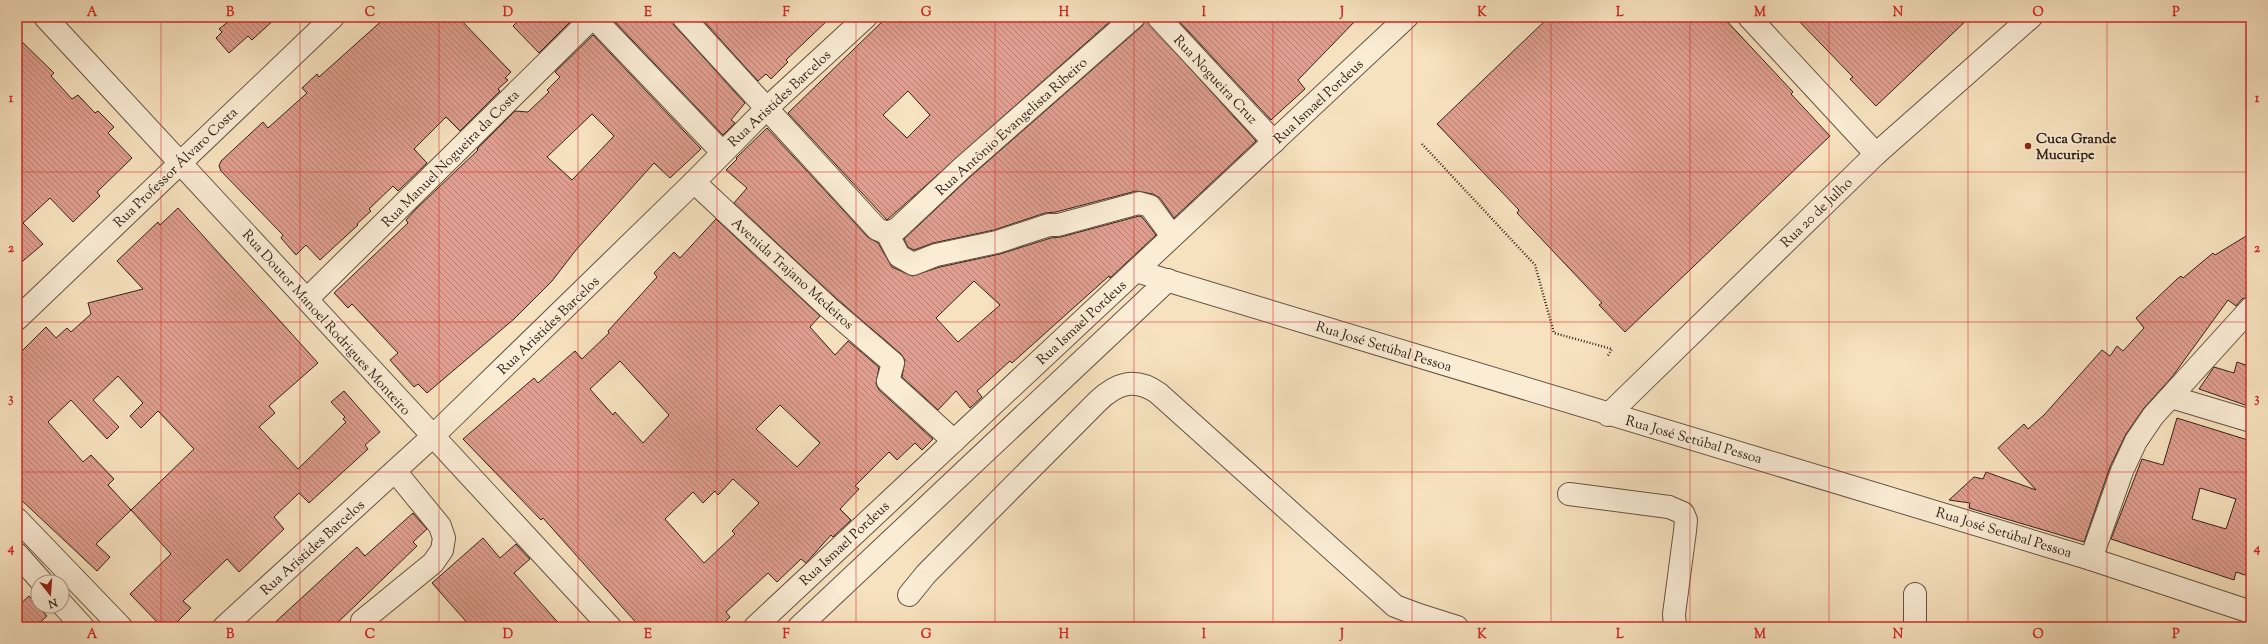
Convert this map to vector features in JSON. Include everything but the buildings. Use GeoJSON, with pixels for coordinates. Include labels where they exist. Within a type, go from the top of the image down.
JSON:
{"type":"FeatureCollection","features":[{"type":"Feature","properties":{"kind":"street","name":"Rua Doutor Manoel Rodrigues Monteiro"},"geometry":{"type":"LineString","coordinates":[[45,17],[307,299],[432,437],[610,627]]}},
{"type":"Feature","properties":{"kind":"street","name":"Rua Professor Álvaro Costa"},"geometry":{"type":"LineString","coordinates":[[17,319],[333,17]]}},
{"type":"Feature","properties":{"kind":"street"},"geometry":{"type":"LineString","coordinates":[[593,17],[722,152]]}},
{"type":"Feature","properties":{"kind":"street","name":"Rua Manuel Nogueira da Costa"},"geometry":{"type":"LineString","coordinates":[[307,299],[593,17]]}},
{"type":"Feature","properties":{"kind":"street"},"geometry":{"type":"LineString","coordinates":[[683,17],[877,229],[887,233],[899,256],[913,264],[936,255],[997,242],[1049,225],[1058,225],[1139,204],[1150,206],[1172,236]]}},
{"type":"Feature","properties":{"kind":"street","name":"Rua Aristides Barcelos"},"geometry":{"type":"LineString","coordinates":[[224,627],[432,437],[694,182],[766,109],[866,17]]}},
{"type":"Feature","properties":{"kind":"street","name":"Rua Antônio Evangelista Ribeiro"},"geometry":{"type":"LineString","coordinates":[[887,233],[897,229],[962,168],[1134,17]]}},
{"type":"Feature","properties":{"kind":"street","name":"Rua Nogueira Cruz"},"geometry":{"type":"LineString","coordinates":[[1158,17],[1274,142]]}},
{"type":"Feature","properties":{"kind":"street"},"geometry":{"type":"LineString","coordinates":[[1748,17],[1876,154]]}},
{"type":"Feature","properties":{"kind":"street","name":"Rua 20 de Julho"},"geometry":{"type":"LineString","coordinates":[[1608,414],[1876,154],[2031,17]]}},
{"type":"Feature","properties":{"kind":"street","name":"Rua Ismael Pordeus"},"geometry":{"type":"LineString","coordinates":[[755,627],[1274,142],[1402,19]]}},
{"type":"Feature","properties":{"kind":"street","name":"Avenida Trajano Medeiros"},"geometry":{"type":"LineString","coordinates":[[694,182],[829,308],[893,363],[888,381],[954,441]]}},
{"type":"Feature","properties":{"kind":"street","name":"Rua José Setúbal Pessoa"},"geometry":{"type":"LineString","coordinates":[[1136,271],[1608,414],[1755,456],[2091,559],[2251,612]]}},
{"type":"Feature","properties":{"kind":"street","name":"Rua Ismael Pordeus"},"geometry":{"type":"LineString","coordinates":[[800,627],[1168,280]]}},
{"type":"Feature","properties":{"kind":"street"},"geometry":{"type":"LineString","coordinates":[[2091,559],[2122,471],[2136,441],[2153,416],[2172,398],[2251,308]]}},
{"type":"Feature","properties":{"kind":"street"},"geometry":{"type":"LineString","coordinates":[[909,595],[926,574],[1098,401],[1108,392],[1120,386],[1134,383],[1148,385],[1158,393],[1395,606],[1419,616],[1457,627]]}},
{"type":"Feature","properties":{"kind":"street"},"geometry":{"type":"LineString","coordinates":[[2172,398],[2251,421]]}},
{"type":"Feature","properties":{"kind":"street"},"geometry":{"type":"LineString","coordinates":[[362,621],[433,563],[442,550],[444,538],[440,526],[395,471]]}},
{"type":"Feature","properties":{"kind":"street"},"geometry":{"type":"LineString","coordinates":[[1569,494],[1668,507],[1683,513],[1686,520],[1686,531],[1674,614],[1675,627]]}},
{"type":"Feature","properties":{"kind":"street"},"geometry":{"type":"LineString","coordinates":[[17,519],[121,627]]}},
{"type":"Feature","properties":{"kind":"street"},"geometry":{"type":"LineString","coordinates":[[17,554],[35,574]]}},
{"type":"Feature","properties":{"kind":"street"},"geometry":{"type":"LineString","coordinates":[[1915,594],[1915,627]]}},
{"type":"Feature","properties":{"kind":"street"},"geometry":{"type":"LineString","coordinates":[[70,613],[83,627]]}},
{"type":"Feature","properties":{"kind":"path"},"geometry":{"type":"LineString","coordinates":[[1422,144],[1535,265],[1554,333],[1612,349],[1607,357]]}},
{"type":"Feature","properties":{"kind":"place","name":"Cuca Grande Mucuripe"},"geometry":{"type":"Point","coordinates":[2028,146]}}]}
